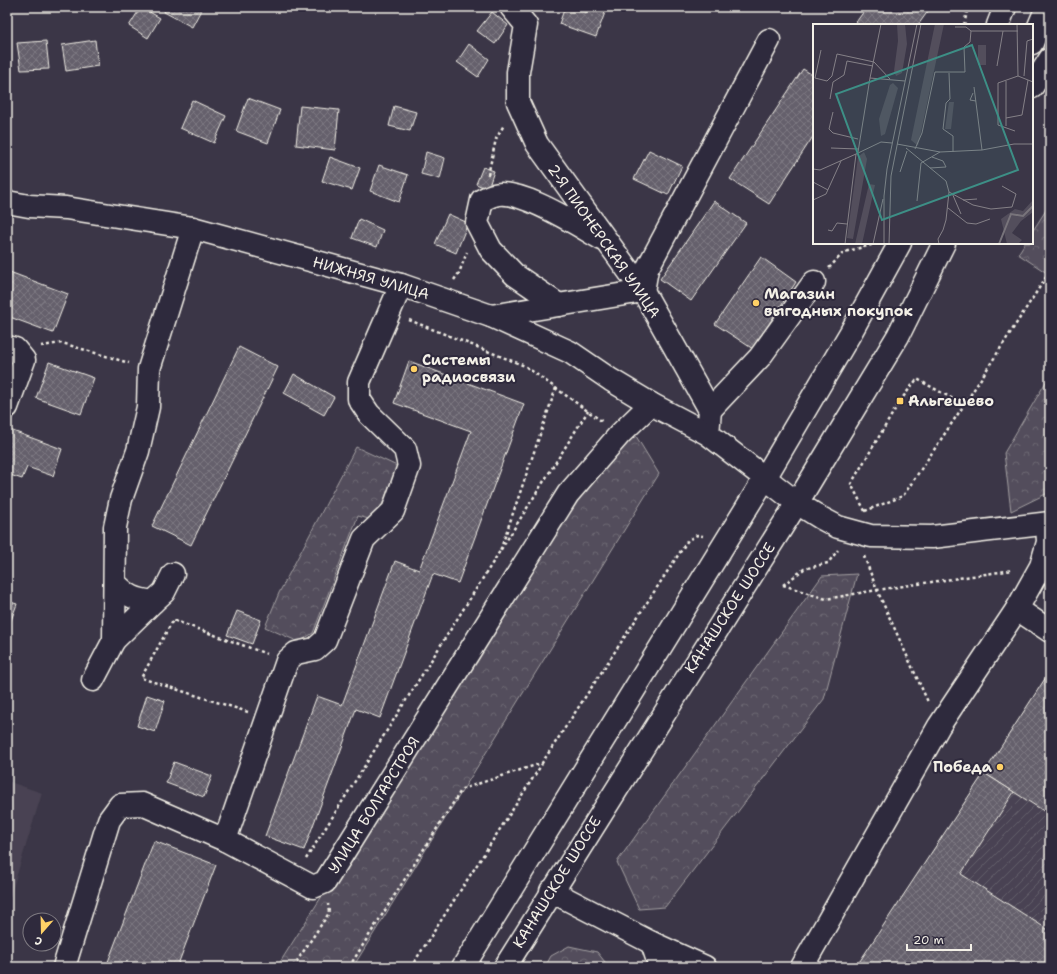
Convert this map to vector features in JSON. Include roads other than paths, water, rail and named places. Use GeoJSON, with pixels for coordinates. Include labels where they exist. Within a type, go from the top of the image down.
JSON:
{"type":"FeatureCollection","features":[{"type":"Feature","properties":{"kind":"street","name":"2-Я ПИОНЕРСКАЯ УЛИЦА"},"geometry":{"type":"LineString","coordinates":[[511,7],[530,16],[518,72],[518,102],[537,144],[643,291],[710,410]]}},
{"type":"Feature","properties":{"kind":"street"},"geometry":{"type":"LineString","coordinates":[[998,24],[1005,7]]}},
{"type":"Feature","properties":{"kind":"street"},"geometry":{"type":"LineString","coordinates":[[1033,41],[1047,7]]}},
{"type":"Feature","properties":{"kind":"street"},"geometry":{"type":"LineString","coordinates":[[491,316],[643,291],[647,269],[769,40]]}},
{"type":"Feature","properties":{"kind":"street"},"geometry":{"type":"LineString","coordinates":[[1033,85],[1050,59]]}},
{"type":"Feature","properties":{"kind":"street"},"geometry":{"type":"LineString","coordinates":[[559,305],[515,275],[491,250],[477,223],[482,200],[494,194],[512,195],[538,204],[607,241]]}},
{"type":"Feature","properties":{"kind":"street","name":"НИЖНЯЯ УЛИЦА"},"geometry":{"type":"LineString","coordinates":[[7,202],[29,206],[66,208],[194,228],[401,285],[491,316],[570,352],[611,380],[651,404],[708,434]]}},
{"type":"Feature","properties":{"kind":"street"},"geometry":{"type":"LineString","coordinates":[[114,640],[115,526],[121,499],[138,451],[148,407],[149,369],[194,228]]}},
{"type":"Feature","properties":{"kind":"street"},"geometry":{"type":"LineString","coordinates":[[463,967],[765,478],[855,325],[899,244]]}},
{"type":"Feature","properties":{"kind":"street","name":"КАНАШСКОЕ ШОССЕ"},"geometry":{"type":"LineString","coordinates":[[505,967],[797,503],[898,336],[944,244]]}},
{"type":"Feature","properties":{"kind":"street"},"geometry":{"type":"LineString","coordinates":[[802,967],[939,726],[1017,609],[1041,566],[1049,533],[932,537],[871,536],[854,532],[838,527],[797,503],[708,434],[710,410],[760,357],[814,282]]}},
{"type":"Feature","properties":{"kind":"street"},"geometry":{"type":"LineString","coordinates":[[226,840],[286,661],[296,653],[315,649],[325,640],[364,538],[393,511],[409,466],[405,449],[369,414],[359,399],[359,382],[401,285]]}},
{"type":"Feature","properties":{"kind":"street"},"geometry":{"type":"LineString","coordinates":[[7,407],[24,360],[11,348]]}},
{"type":"Feature","properties":{"kind":"street","name":"УЛИЦА БОЛГАРСТРОЯ"},"geometry":{"type":"LineString","coordinates":[[64,967],[109,820],[120,805],[142,804],[226,840],[313,887],[325,882],[568,494],[620,434],[651,404]]}},
{"type":"Feature","properties":{"kind":"street"},"geometry":{"type":"LineString","coordinates":[[93,680],[114,640],[164,592],[173,574]]}},
{"type":"Feature","properties":{"kind":"street"},"geometry":{"type":"LineString","coordinates":[[114,583],[126,595],[140,600],[153,602]]}},
{"type":"Feature","properties":{"kind":"street"},"geometry":{"type":"LineString","coordinates":[[1017,609],[1050,631]]}},
{"type":"Feature","properties":{"kind":"street"},"geometry":{"type":"LineString","coordinates":[[552,891],[652,944],[705,967]]}},
{"type":"Feature","properties":{"kind":"street"},"geometry":{"type":"LineString","coordinates":[[652,944],[660,967]]}},
{"type":"Feature","properties":{"kind":"place","name":"Магазин выгодных покупок"},"geometry":{"type":"Point","coordinates":[756,303]}},
{"type":"Feature","properties":{"kind":"place","name":"Системы радиосвязи"},"geometry":{"type":"Point","coordinates":[414,369]}},
{"type":"Feature","properties":{"kind":"place","name":"Альгешево"},"geometry":{"type":"Point","coordinates":[900,401]}},
{"type":"Feature","properties":{"kind":"place","name":"Победа"},"geometry":{"type":"Point","coordinates":[1000,767]}}]}
